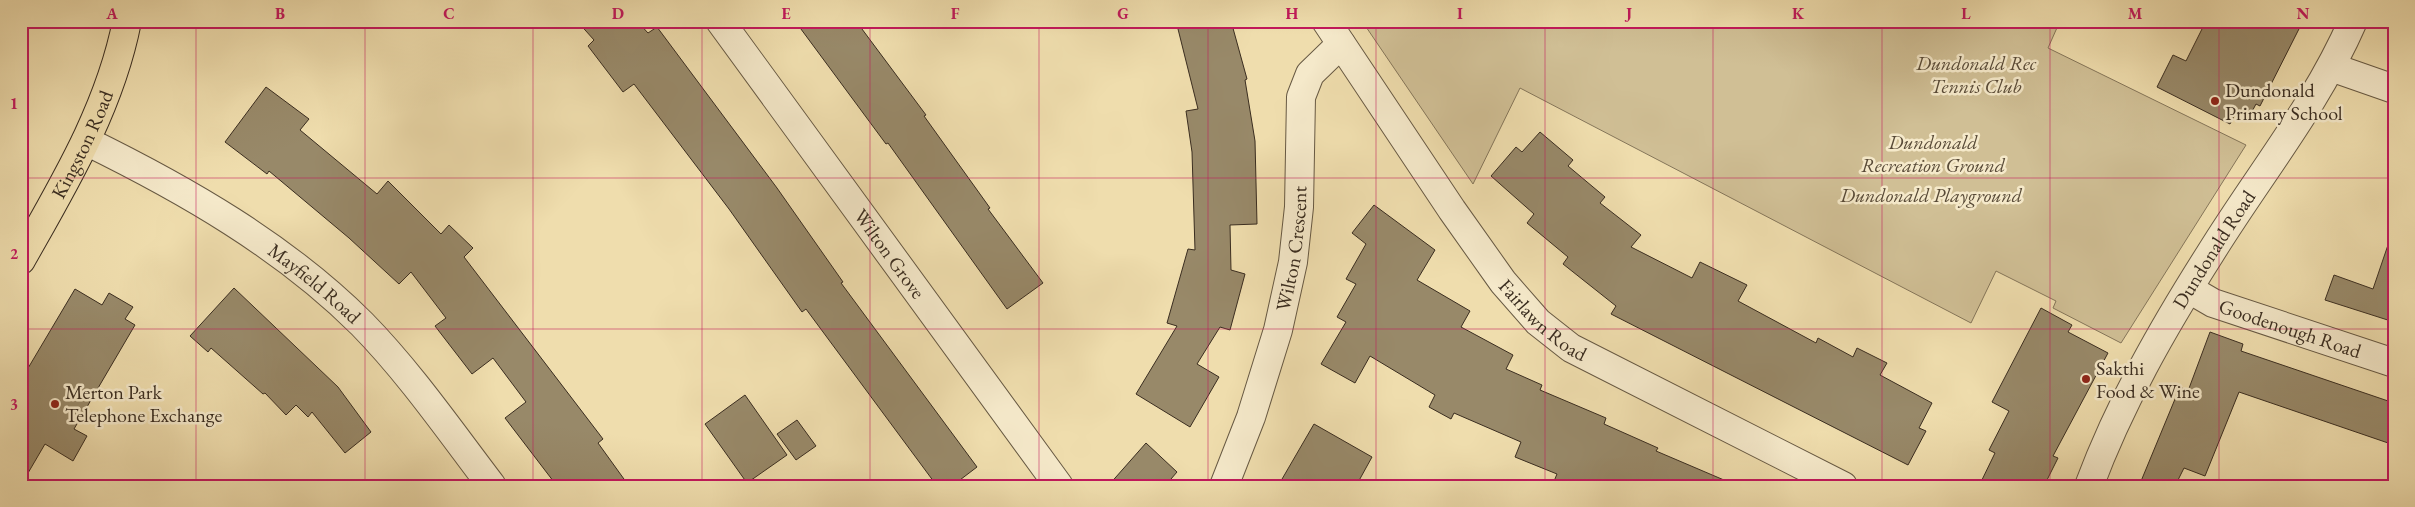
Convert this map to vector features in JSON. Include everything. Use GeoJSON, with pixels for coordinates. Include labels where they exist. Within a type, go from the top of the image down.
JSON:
{"type":"FeatureCollection","features":[{"type":"Feature","properties":{"kind":"main road","name":"Kingston Road"},"geometry":{"type":"LineString","coordinates":[[21,260],[86,141],[110,83],[127,21]]}},
{"type":"Feature","properties":{"kind":"street","name":"Wilton Grove"},"geometry":{"type":"LineString","coordinates":[[720,21],[1059,486]]}},
{"type":"Feature","properties":{"kind":"street"},"geometry":{"type":"LineString","coordinates":[[1326,21],[1341,44]]}},
{"type":"Feature","properties":{"kind":"street","name":"Dundonald Road"},"geometry":{"type":"LineString","coordinates":[[2089,486],[2117,415],[2138,374],[2210,254],[2304,116],[2331,67],[2353,21]]}},
{"type":"Feature","properties":{"kind":"street","name":"Wilton Crescent"},"geometry":{"type":"LineString","coordinates":[[1224,486],[1251,417],[1278,330],[1293,262],[1300,207],[1301,97],[1310,74],[1341,44]]}},
{"type":"Feature","properties":{"kind":"street","name":"Fairlawn Road"},"geometry":{"type":"LineString","coordinates":[[1341,44],[1458,218],[1504,282],[1538,322],[1571,348],[1843,486]]}},
{"type":"Feature","properties":{"kind":"street"},"geometry":{"type":"LineString","coordinates":[[2331,67],[2394,89]]}},
{"type":"Feature","properties":{"kind":"street","name":"Mayfield Road"},"geometry":{"type":"LineString","coordinates":[[86,141],[148,172],[226,219],[268,246],[322,288],[361,324],[397,363],[492,486]]}},
{"type":"Feature","properties":{"kind":"street","name":"Goodenough Road"},"geometry":{"type":"LineString","coordinates":[[2189,290],[2214,303],[2394,363]]}},
{"type":"Feature","properties":{"kind":"green space","name":"Dundonald Recreation Ground"},"geometry":{"type":"Polygon","coordinates":[[[1362,21],[2060,21],[2048,48],[2246,145],[2121,343],[2053,308],[2056,301],[1996,271],[1971,323],[1520,88],[1473,184],[1362,21]]]}},
{"type":"Feature","properties":{"kind":"building"},"geometry":{"type":"Polygon","coordinates":[[[577,21],[637,21],[648,33],[657,27],[777,188],[843,282],[841,283],[977,467],[952,486],[937,486],[806,309],[802,312],[729,209],[634,84],[623,92],[588,46],[594,40],[577,21]]]}},
{"type":"Feature","properties":{"kind":"building"},"geometry":{"type":"Polygon","coordinates":[[[795,21],[856,21],[926,115],[924,116],[990,208],[988,209],[1043,283],[1007,309],[888,143],[886,144],[795,21]]]}},
{"type":"Feature","properties":{"kind":"building"},"geometry":{"type":"Polygon","coordinates":[[[1176,21],[1231,21],[1247,79],[1245,80],[1255,141],[1257,224],[1230,225],[1231,270],[1245,274],[1230,330],[1220,327],[1197,364],[1219,377],[1190,427],[1136,394],[1177,326],[1167,323],[1188,249],[1195,250],[1192,152],[1186,111],[1198,109],[1176,21]]]}},
{"type":"Feature","properties":{"kind":"building"},"geometry":{"type":"Polygon","coordinates":[[[2206,21],[2303,21],[2260,106],[2256,104],[2248,119],[2236,112],[2230,124],[2157,87],[2173,55],[2186,61],[2206,21]]]}},
{"type":"Feature","properties":{"kind":"building"},"geometry":{"type":"Polygon","coordinates":[[[266,87],[309,119],[300,130],[377,194],[388,181],[441,234],[449,225],[473,248],[464,257],[603,439],[598,443],[629,486],[557,486],[505,418],[526,402],[493,358],[472,374],[435,326],[446,318],[411,272],[399,284],[349,238],[269,171],[267,174],[225,142],[266,87]]]}},
{"type":"Feature","properties":{"kind":"building"},"geometry":{"type":"Polygon","coordinates":[[[1540,132],[1573,160],[1568,166],[1605,197],[1600,203],[1641,235],[1631,247],[1692,278],[1700,262],[1747,285],[1738,301],[1816,343],[1818,338],[1853,357],[1857,348],[1887,363],[1880,375],[1932,403],[1919,428],[1926,431],[1908,465],[1611,314],[1616,306],[1563,264],[1568,257],[1527,223],[1534,214],[1491,176],[1516,147],[1522,152],[1540,132]]]}},
{"type":"Feature","properties":{"kind":"building"},"geometry":{"type":"Polygon","coordinates":[[[1374,205],[1435,250],[1417,280],[1470,311],[1461,327],[1513,355],[1506,369],[1542,385],[1540,390],[1606,418],[1604,424],[1658,448],[1656,451],[1738,486],[1552,486],[1557,474],[1515,457],[1521,442],[1454,413],[1451,419],[1429,407],[1435,395],[1370,356],[1355,383],[1321,364],[1346,322],[1337,317],[1356,284],[1346,279],[1366,244],[1352,233],[1374,205]]]}},
{"type":"Feature","properties":{"kind":"building"},"geometry":{"type":"Polygon","coordinates":[[[2389,242],[2394,243],[2394,322],[2325,300],[2334,275],[2373,289],[2389,242]]]}},
{"type":"Feature","properties":{"kind":"building"},"geometry":{"type":"Polygon","coordinates":[[[234,288],[338,387],[371,432],[345,453],[312,412],[308,417],[296,405],[286,415],[265,393],[263,394],[211,348],[208,352],[190,336],[234,288]]]}},
{"type":"Feature","properties":{"kind":"building","name":"Merton Park Telephone Exchange"},"geometry":{"type":"Polygon","coordinates":[[[75,289],[102,305],[109,293],[133,307],[125,319],[135,325],[74,429],[87,436],[73,461],[45,444],[21,485],[21,380],[75,289]]]}},
{"type":"Feature","properties":{"kind":"building"},"geometry":{"type":"Polygon","coordinates":[[[2041,308],[2072,325],[2068,332],[2108,353],[2053,456],[2058,458],[2044,486],[1979,486],[1995,453],[1989,450],[2009,411],[1992,402],[2041,308]]]}},
{"type":"Feature","properties":{"kind":"building"},"geometry":{"type":"Polygon","coordinates":[[[2210,332],[2243,344],[2241,351],[2394,403],[2394,445],[2239,392],[2205,476],[2184,468],[2175,486],[2139,486],[2180,387],[2188,391],[2210,332]]]}},
{"type":"Feature","properties":{"kind":"building"},"geometry":{"type":"Polygon","coordinates":[[[745,395],[787,455],[747,483],[705,424],[745,395]]]}},
{"type":"Feature","properties":{"kind":"building"},"geometry":{"type":"Polygon","coordinates":[[[797,420],[816,446],[796,460],[777,434],[797,420]]]}},
{"type":"Feature","properties":{"kind":"building"},"geometry":{"type":"Polygon","coordinates":[[[1314,424],[1372,457],[1356,486],[1278,486],[1314,424]]]}},
{"type":"Feature","properties":{"kind":"building"},"geometry":{"type":"Polygon","coordinates":[[[1146,443],[1177,472],[1165,486],[1108,486],[1146,443]]]}},
{"type":"Feature","properties":{"kind":"place","name":"Dundonald Primary School"},"geometry":{"type":"Point","coordinates":[2215,101]}},
{"type":"Feature","properties":{"kind":"place","name":"Sakthi Food & Wine"},"geometry":{"type":"Point","coordinates":[2086,379]}},
{"type":"Feature","properties":{"kind":"place","name":"Merton Park Telephone Exchange"},"geometry":{"type":"Point","coordinates":[55,404]}},
{"type":"Feature","properties":{"kind":"park label","name":"Dundonald Rec Tennis Club"},"geometry":{"type":"Point","coordinates":[1976,74]}},
{"type":"Feature","properties":{"kind":"park label","name":"Dundonald Playground"},"geometry":{"type":"Point","coordinates":[1931,195]}}]}
